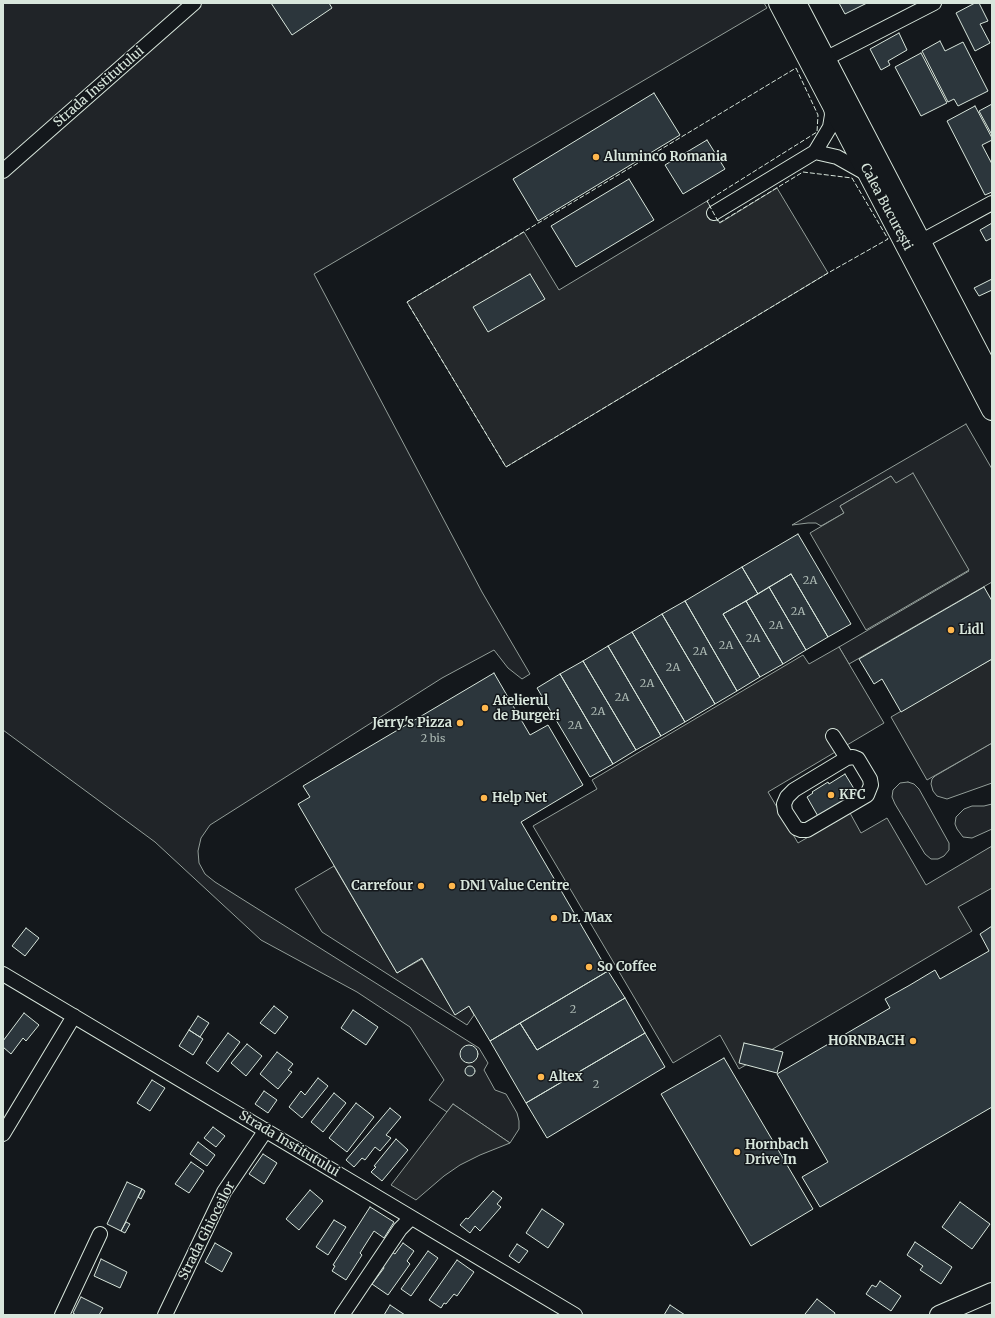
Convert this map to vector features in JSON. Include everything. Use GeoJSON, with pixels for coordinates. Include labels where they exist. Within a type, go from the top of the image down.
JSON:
{"type":"FeatureCollection","features":[{"type":"Feature","properties":{"kind":"highway","name":"Calea București"},"geometry":{"type":"LineString","coordinates":[[779,3],[992,410]]}},
{"type":"Feature","properties":{"kind":"highway","name":"Calea București"},"geometry":{"type":"LineString","coordinates":[[796,3],[992,378]]}},
{"type":"Feature","properties":{"kind":"main road"},"geometry":{"type":"LineString","coordinates":[[939,1315],[992,1292]]}},
{"type":"Feature","properties":{"kind":"street","name":"Strada Institutului"},"geometry":{"type":"LineString","coordinates":[[3,171],[194,3]]}},
{"type":"Feature","properties":{"kind":"street"},"geometry":{"type":"LineString","coordinates":[[825,59],[934,3]]}},
{"type":"Feature","properties":{"kind":"street"},"geometry":{"type":"LineString","coordinates":[[714,213],[815,152],[830,127],[832,115],[830,102]]}},
{"type":"Feature","properties":{"kind":"street"},"geometry":{"type":"LineString","coordinates":[[815,152],[837,157],[869,175]]}},
{"type":"Feature","properties":{"kind":"street"},"geometry":{"type":"LineString","coordinates":[[920,242],[992,203]]}},
{"type":"Feature","properties":{"kind":"street"},"geometry":{"type":"LineString","coordinates":[[833,736],[847,758]]}},
{"type":"Feature","properties":{"kind":"street"},"geometry":{"type":"LineString","coordinates":[[853,757],[858,759],[870,779],[871,785],[867,795],[807,830],[796,828],[785,811],[784,804],[787,797],[794,790],[847,758],[853,757]]}},
{"type":"Feature","properties":{"kind":"street","name":"Strada Institutului"},"geometry":{"type":"LineString","coordinates":[[3,974],[575,1315]]}},
{"type":"Feature","properties":{"kind":"street"},"geometry":{"type":"LineString","coordinates":[[3,1134],[74,1016]]}},
{"type":"Feature","properties":{"kind":"street","name":"Strada Ghioceilor"},"geometry":{"type":"LineString","coordinates":[[165,1315],[224,1192],[266,1130]]}},
{"type":"Feature","properties":{"kind":"street"},"geometry":{"type":"LineString","coordinates":[[342,1315],[400,1229],[411,1218]]}},
{"type":"Feature","properties":{"kind":"street"},"geometry":{"type":"LineString","coordinates":[[62,1315],[100,1234]]}},
{"type":"Feature","properties":{"kind":"shaded area"},"geometry":{"type":"Polygon","coordinates":[[[3,3],[764,3],[767,8],[314,274],[482,592],[530,674],[522,679],[508,668],[494,650],[442,678],[210,825],[201,838],[198,851],[199,863],[205,874],[215,882],[479,1048],[488,1063],[484,1070],[495,1090],[506,1094],[517,1113],[519,1129],[510,1143],[453,1104],[447,1112],[429,1100],[444,1080],[410,1027],[357,992],[261,940],[155,842],[3,730],[3,3]]]}},
{"type":"Feature","properties":{"kind":"shaded area"},"geometry":{"type":"Polygon","coordinates":[[[777,188],[828,273],[506,467],[407,302],[524,232],[559,290],[707,201],[720,223],[777,188]]]}},
{"type":"Feature","properties":{"kind":"shaded area"},"geometry":{"type":"Polygon","coordinates":[[[966,424],[992,469],[992,582],[849,664],[839,647],[969,571],[895,484],[891,476],[840,506],[844,513],[821,526],[816,523],[792,525],[966,424]]]}},
{"type":"Feature","properties":{"kind":"shaded area"},"geometry":{"type":"Polygon","coordinates":[[[913,473],[969,570],[866,630],[810,533],[844,513],[840,506],[891,476],[896,483],[913,473]]]}},
{"type":"Feature","properties":{"kind":"shaded area"},"geometry":{"type":"Polygon","coordinates":[[[839,647],[884,723],[768,792],[798,843],[850,813],[861,833],[887,818],[926,885],[992,846],[992,888],[958,907],[972,931],[739,1069],[720,1035],[673,1063],[533,826],[597,789],[592,780],[803,655],[809,664],[839,647]]]}},
{"type":"Feature","properties":{"kind":"shaded area"},"geometry":{"type":"Polygon","coordinates":[[[992,659],[992,743],[927,780],[891,717],[992,659]]]}},
{"type":"Feature","properties":{"kind":"shaded area"},"geometry":{"type":"Polygon","coordinates":[[[992,743],[992,783],[947,799],[937,796],[933,791],[931,784],[932,779],[935,776],[992,743]]]}},
{"type":"Feature","properties":{"kind":"shaded area"},"geometry":{"type":"Polygon","coordinates":[[[908,782],[914,784],[919,789],[949,843],[949,850],[944,856],[938,859],[931,859],[925,854],[892,797],[893,790],[900,783],[908,782]]]}},
{"type":"Feature","properties":{"kind":"shaded area"},"geometry":{"type":"Polygon","coordinates":[[[992,804],[992,829],[972,838],[963,837],[955,824],[956,817],[964,809],[972,806],[992,804]]]}},
{"type":"Feature","properties":{"kind":"shaded area"},"geometry":{"type":"Polygon","coordinates":[[[334,866],[397,973],[422,959],[455,1014],[469,1006],[474,1015],[467,1025],[322,932],[295,889],[334,866]]]}},
{"type":"Feature","properties":{"kind":"shaded area"},"geometry":{"type":"Polygon","coordinates":[[[453,1104],[510,1143],[460,1165],[444,1176],[416,1200],[391,1185],[453,1104]]]}},
{"type":"Feature","properties":{"kind":"building"},"geometry":{"type":"Polygon","coordinates":[[[271,3],[329,3],[332,8],[292,35],[271,3]]]}},
{"type":"Feature","properties":{"kind":"building"},"geometry":{"type":"Polygon","coordinates":[[[839,3],[867,3],[845,14],[839,3]]]}},
{"type":"Feature","properties":{"kind":"building"},"geometry":{"type":"Polygon","coordinates":[[[975,3],[979,3],[988,21],[980,24],[990,43],[975,51],[956,13],[975,3]]]}},
{"type":"Feature","properties":{"kind":"building"},"geometry":{"type":"Polygon","coordinates":[[[899,33],[907,50],[888,61],[890,65],[881,70],[870,49],[899,33]]]}},
{"type":"Feature","properties":{"kind":"building"},"geometry":{"type":"Polygon","coordinates":[[[940,41],[945,51],[963,42],[988,91],[958,106],[954,99],[948,102],[922,51],[940,41]]]}},
{"type":"Feature","properties":{"kind":"building"},"geometry":{"type":"Polygon","coordinates":[[[921,53],[947,103],[921,116],[895,67],[921,53]]]}},
{"type":"Feature","properties":{"kind":"building","name":"Aluminco Romania"},"geometry":{"type":"Polygon","coordinates":[[[654,93],[680,135],[538,221],[513,179],[654,93]]]}},
{"type":"Feature","properties":{"kind":"building"},"geometry":{"type":"Polygon","coordinates":[[[992,104],[992,135],[979,111],[992,104]]]}},
{"type":"Feature","properties":{"kind":"building"},"geometry":{"type":"Polygon","coordinates":[[[975,106],[992,138],[992,140],[982,145],[992,164],[992,192],[985,195],[947,121],[975,106]]]}},
{"type":"Feature","properties":{"kind":"building"},"geometry":{"type":"Polygon","coordinates":[[[707,140],[725,169],[683,194],[665,165],[707,140]]]}},
{"type":"Feature","properties":{"kind":"building"},"geometry":{"type":"Polygon","coordinates":[[[629,179],[654,220],[576,267],[551,226],[629,179]]]}},
{"type":"Feature","properties":{"kind":"building"},"geometry":{"type":"Polygon","coordinates":[[[992,223],[992,238],[986,241],[980,230],[992,223]]]}},
{"type":"Feature","properties":{"kind":"building"},"geometry":{"type":"Polygon","coordinates":[[[530,274],[545,299],[488,332],[473,307],[530,274]]]}},
{"type":"Feature","properties":{"kind":"building"},"geometry":{"type":"Polygon","coordinates":[[[992,279],[992,290],[979,296],[974,288],[992,279]]]}},
{"type":"Feature","properties":{"kind":"building"},"geometry":{"type":"Polygon","coordinates":[[[798,534],[851,624],[828,637],[791,574],[758,594],[742,567],[798,534]]]}},
{"type":"Feature","properties":{"kind":"building"},"geometry":{"type":"Polygon","coordinates":[[[742,567],[758,594],[723,614],[760,677],[737,691],[685,601],[742,567]]]}},
{"type":"Feature","properties":{"kind":"building"},"geometry":{"type":"Polygon","coordinates":[[[791,574],[828,637],[806,650],[769,587],[791,574]]]}},
{"type":"Feature","properties":{"kind":"building"},"geometry":{"type":"Polygon","coordinates":[[[769,587],[806,650],[783,664],[746,601],[769,587]]]}},
{"type":"Feature","properties":{"kind":"building","name":"Lidl"},"geometry":{"type":"Polygon","coordinates":[[[984,587],[992,601],[992,659],[901,712],[882,679],[874,684],[859,659],[984,587]]]}},
{"type":"Feature","properties":{"kind":"building"},"geometry":{"type":"Polygon","coordinates":[[[685,601],[737,691],[715,704],[662,614],[685,601]]]}},
{"type":"Feature","properties":{"kind":"building"},"geometry":{"type":"Polygon","coordinates":[[[746,601],[783,664],[760,677],[723,614],[746,601]]]}},
{"type":"Feature","properties":{"kind":"building"},"geometry":{"type":"Polygon","coordinates":[[[662,614],[715,704],[685,722],[632,632],[662,614]]]}},
{"type":"Feature","properties":{"kind":"building"},"geometry":{"type":"Polygon","coordinates":[[[632,632],[685,722],[661,736],[608,646],[632,632]]]}},
{"type":"Feature","properties":{"kind":"building"},"geometry":{"type":"Polygon","coordinates":[[[608,646],[661,736],[636,750],[583,661],[608,646]]]}},
{"type":"Feature","properties":{"kind":"building"},"geometry":{"type":"Polygon","coordinates":[[[583,661],[636,750],[613,764],[560,674],[583,661]]]}},
{"type":"Feature","properties":{"kind":"building","name":"DN1 Value Centre"},"geometry":{"type":"Polygon","coordinates":[[[494,673],[530,735],[548,725],[583,785],[521,822],[608,971],[490,1041],[469,1006],[455,1015],[422,958],[397,973],[298,804],[310,797],[303,786],[494,673]]]}},
{"type":"Feature","properties":{"kind":"building"},"geometry":{"type":"Polygon","coordinates":[[[560,674],[613,764],[590,777],[537,688],[560,674]]]}},
{"type":"Feature","properties":{"kind":"building","name":"KFC"},"geometry":{"type":"Polygon","coordinates":[[[845,774],[856,792],[842,801],[843,803],[819,818],[807,797],[828,782],[829,784],[845,774]]]}},
{"type":"Feature","properties":{"kind":"building","name":"HORNBACH"},"geometry":{"type":"Polygon","coordinates":[[[992,926],[992,1107],[820,1207],[802,1177],[828,1162],[777,1074],[890,1008],[885,999],[935,970],[940,979],[989,951],[980,934],[992,926]]]}},
{"type":"Feature","properties":{"kind":"building"},"geometry":{"type":"Polygon","coordinates":[[[26,928],[39,938],[25,956],[12,946],[26,928]]]}},
{"type":"Feature","properties":{"kind":"building"},"geometry":{"type":"Polygon","coordinates":[[[608,971],[625,998],[537,1050],[520,1023],[608,971]]]}},
{"type":"Feature","properties":{"kind":"building","name":"Altex"},"geometry":{"type":"Polygon","coordinates":[[[625,998],[645,1033],[526,1103],[490,1041],[520,1023],[537,1050],[625,998]]]}},
{"type":"Feature","properties":{"kind":"building"},"geometry":{"type":"Polygon","coordinates":[[[274,1006],[288,1017],[275,1034],[260,1023],[274,1006]]]}},
{"type":"Feature","properties":{"kind":"building"},"geometry":{"type":"Polygon","coordinates":[[[353,1010],[378,1027],[366,1045],[341,1028],[353,1010]]]}},
{"type":"Feature","properties":{"kind":"building"},"geometry":{"type":"Polygon","coordinates":[[[24,1013],[39,1025],[26,1041],[23,1038],[11,1054],[3,1047],[3,1041],[24,1013]]]}},
{"type":"Feature","properties":{"kind":"building"},"geometry":{"type":"Polygon","coordinates":[[[198,1016],[209,1023],[200,1037],[189,1030],[198,1016]]]}},
{"type":"Feature","properties":{"kind":"building"},"geometry":{"type":"Polygon","coordinates":[[[189,1030],[203,1039],[193,1055],[179,1046],[189,1030]]]}},
{"type":"Feature","properties":{"kind":"building"},"geometry":{"type":"Polygon","coordinates":[[[228,1033],[240,1042],[218,1072],[206,1063],[228,1033]]]}},
{"type":"Feature","properties":{"kind":"building"},"geometry":{"type":"Polygon","coordinates":[[[645,1033],[665,1067],[547,1138],[526,1103],[645,1033]]]}},
{"type":"Feature","properties":{"kind":"building"},"geometry":{"type":"Polygon","coordinates":[[[744,1043],[783,1052],[777,1073],[739,1063],[744,1043]]]}},
{"type":"Feature","properties":{"kind":"building"},"geometry":{"type":"Polygon","coordinates":[[[247,1044],[262,1056],[246,1076],[231,1063],[247,1044]]]}},
{"type":"Feature","properties":{"kind":"building"},"geometry":{"type":"Polygon","coordinates":[[[469,1045],[475,1048],[478,1054],[475,1060],[469,1063],[463,1060],[460,1054],[463,1048],[469,1045]]]}},
{"type":"Feature","properties":{"kind":"building"},"geometry":{"type":"Polygon","coordinates":[[[277,1052],[293,1064],[288,1070],[292,1072],[278,1089],[260,1074],[277,1052]]]}},
{"type":"Feature","properties":{"kind":"building","name":"Hornbach Drive In"},"geometry":{"type":"Polygon","coordinates":[[[724,1058],[813,1209],[751,1246],[661,1094],[724,1058]]]}},
{"type":"Feature","properties":{"kind":"building"},"geometry":{"type":"Polygon","coordinates":[[[468,1066],[472,1066],[474,1067],[474,1075],[468,1076],[465,1073],[465,1069],[468,1066]]]}},
{"type":"Feature","properties":{"kind":"building"},"geometry":{"type":"Polygon","coordinates":[[[318,1078],[328,1086],[302,1118],[289,1107],[301,1091],[305,1095],[318,1078]]]}},
{"type":"Feature","properties":{"kind":"building"},"geometry":{"type":"Polygon","coordinates":[[[152,1080],[165,1088],[150,1111],[137,1103],[152,1080]]]}},
{"type":"Feature","properties":{"kind":"building"},"geometry":{"type":"Polygon","coordinates":[[[264,1091],[277,1100],[268,1113],[255,1104],[264,1091]]]}},
{"type":"Feature","properties":{"kind":"building"},"geometry":{"type":"Polygon","coordinates":[[[334,1093],[346,1103],[323,1132],[311,1122],[334,1093]]]}},
{"type":"Feature","properties":{"kind":"building"},"geometry":{"type":"Polygon","coordinates":[[[356,1103],[374,1117],[347,1152],[329,1138],[356,1103]]]}},
{"type":"Feature","properties":{"kind":"building"},"geometry":{"type":"Polygon","coordinates":[[[390,1108],[401,1117],[386,1135],[391,1138],[380,1151],[375,1147],[365,1160],[362,1158],[354,1167],[346,1160],[390,1108]]]}},
{"type":"Feature","properties":{"kind":"building"},"geometry":{"type":"Polygon","coordinates":[[[213,1127],[225,1136],[216,1147],[204,1138],[213,1127]]]}},
{"type":"Feature","properties":{"kind":"building"},"geometry":{"type":"Polygon","coordinates":[[[396,1139],[408,1150],[382,1181],[371,1172],[376,1167],[374,1166],[396,1139]]]}},
{"type":"Feature","properties":{"kind":"building"},"geometry":{"type":"Polygon","coordinates":[[[198,1142],[215,1155],[207,1166],[190,1154],[198,1142]]]}},
{"type":"Feature","properties":{"kind":"building"},"geometry":{"type":"Polygon","coordinates":[[[263,1154],[277,1163],[264,1184],[249,1174],[263,1154]]]}},
{"type":"Feature","properties":{"kind":"building"},"geometry":{"type":"Polygon","coordinates":[[[191,1162],[204,1171],[189,1193],[175,1184],[191,1162]]]}},
{"type":"Feature","properties":{"kind":"building"},"geometry":{"type":"Polygon","coordinates":[[[127,1182],[142,1189],[121,1231],[107,1224],[127,1182]]]}},
{"type":"Feature","properties":{"kind":"building"},"geometry":{"type":"Polygon","coordinates":[[[142,1189],[145,1191],[141,1199],[138,1197],[142,1189]]]}},
{"type":"Feature","properties":{"kind":"building"},"geometry":{"type":"Polygon","coordinates":[[[310,1190],[323,1201],[299,1230],[286,1219],[310,1190]]]}},
{"type":"Feature","properties":{"kind":"building"},"geometry":{"type":"Polygon","coordinates":[[[493,1191],[502,1198],[497,1204],[501,1207],[480,1231],[475,1226],[470,1233],[460,1225],[466,1218],[468,1219],[493,1191]]]}},
{"type":"Feature","properties":{"kind":"building"},"geometry":{"type":"Polygon","coordinates":[[[960,1202],[990,1224],[972,1249],[942,1227],[960,1202]]]}},
{"type":"Feature","properties":{"kind":"building"},"geometry":{"type":"Polygon","coordinates":[[[370,1207],[394,1222],[384,1238],[374,1231],[360,1253],[362,1255],[346,1280],[332,1271],[335,1266],[333,1265],[370,1207]]]}},
{"type":"Feature","properties":{"kind":"building"},"geometry":{"type":"Polygon","coordinates":[[[542,1209],[564,1224],[548,1248],[526,1233],[542,1209]]]}},
{"type":"Feature","properties":{"kind":"building"},"geometry":{"type":"Polygon","coordinates":[[[334,1220],[346,1227],[328,1255],[316,1247],[334,1220]]]}},
{"type":"Feature","properties":{"kind":"building"},"geometry":{"type":"Polygon","coordinates":[[[126,1222],[130,1224],[125,1233],[121,1231],[126,1222]]]}},
{"type":"Feature","properties":{"kind":"building"},"geometry":{"type":"Polygon","coordinates":[[[915,1242],[952,1267],[941,1284],[920,1270],[923,1266],[907,1255],[915,1242]]]}},
{"type":"Feature","properties":{"kind":"building"},"geometry":{"type":"Polygon","coordinates":[[[215,1243],[232,1253],[222,1272],[205,1262],[215,1243]]]}},
{"type":"Feature","properties":{"kind":"building"},"geometry":{"type":"Polygon","coordinates":[[[403,1243],[414,1251],[407,1261],[410,1264],[388,1295],[372,1284],[384,1268],[383,1266],[392,1252],[395,1254],[403,1243]]]}},
{"type":"Feature","properties":{"kind":"building"},"geometry":{"type":"Polygon","coordinates":[[[517,1244],[528,1251],[519,1263],[509,1256],[517,1244]]]}},
{"type":"Feature","properties":{"kind":"building"},"geometry":{"type":"Polygon","coordinates":[[[428,1251],[438,1258],[411,1296],[401,1289],[428,1251]]]}},
{"type":"Feature","properties":{"kind":"building"},"geometry":{"type":"Polygon","coordinates":[[[101,1259],[127,1272],[120,1288],[94,1276],[101,1259]]]}},
{"type":"Feature","properties":{"kind":"building"},"geometry":{"type":"Polygon","coordinates":[[[457,1260],[474,1272],[457,1296],[454,1294],[446,1304],[444,1303],[441,1308],[429,1300],[457,1260]]]}},
{"type":"Feature","properties":{"kind":"building"},"geometry":{"type":"Polygon","coordinates":[[[880,1281],[901,1296],[891,1311],[866,1294],[872,1285],[876,1287],[880,1281]]]}},
{"type":"Feature","properties":{"kind":"building"},"geometry":{"type":"Polygon","coordinates":[[[81,1297],[103,1308],[99,1315],[76,1315],[73,1313],[81,1297]]]}},
{"type":"Feature","properties":{"kind":"building"},"geometry":{"type":"Polygon","coordinates":[[[817,1299],[835,1313],[834,1315],[805,1314],[817,1299]]]}},
{"type":"Feature","properties":{"kind":"building"},"geometry":{"type":"Polygon","coordinates":[[[390,1305],[405,1315],[384,1315],[390,1305]]]}},
{"type":"Feature","properties":{"kind":"building"},"geometry":{"type":"Polygon","coordinates":[[[670,1305],[685,1315],[664,1315],[670,1305]]]}},
{"type":"Feature","properties":{"kind":"fence"},"geometry":{"type":"LineString","coordinates":[[796,68],[818,115],[817,132],[707,201],[719,223],[803,172],[852,178],[888,239],[828,273],[506,467],[407,302],[796,68]]}},
{"type":"Feature","properties":{"kind":"place","name":"Aluminco Romania"},"geometry":{"type":"Point","coordinates":[596,157]}},
{"type":"Feature","properties":{"kind":"place","name":"Lidl"},"geometry":{"type":"Point","coordinates":[951,630]}},
{"type":"Feature","properties":{"kind":"place","name":"Atelierul de Burgeri"},"geometry":{"type":"Point","coordinates":[485,708]}},
{"type":"Feature","properties":{"kind":"place","name":"Jerry's Pizza"},"geometry":{"type":"Point","coordinates":[460,723]}},
{"type":"Feature","properties":{"kind":"place","name":"KFC"},"geometry":{"type":"Point","coordinates":[831,795]}},
{"type":"Feature","properties":{"kind":"place","name":"Help Net"},"geometry":{"type":"Point","coordinates":[484,798]}},
{"type":"Feature","properties":{"kind":"place","name":"Carrefour"},"geometry":{"type":"Point","coordinates":[421,886]}},
{"type":"Feature","properties":{"kind":"place","name":"DN1 Value Centre"},"geometry":{"type":"Point","coordinates":[452,886]}},
{"type":"Feature","properties":{"kind":"place","name":"Dr. Max"},"geometry":{"type":"Point","coordinates":[554,918]}},
{"type":"Feature","properties":{"kind":"place","name":"So Coffee"},"geometry":{"type":"Point","coordinates":[589,967]}},
{"type":"Feature","properties":{"kind":"place","name":"HORNBACH"},"geometry":{"type":"Point","coordinates":[913,1041]}},
{"type":"Feature","properties":{"kind":"place","name":"Altex"},"geometry":{"type":"Point","coordinates":[541,1077]}},
{"type":"Feature","properties":{"kind":"place","name":"Hornbach Drive In"},"geometry":{"type":"Point","coordinates":[737,1152]}}]}
